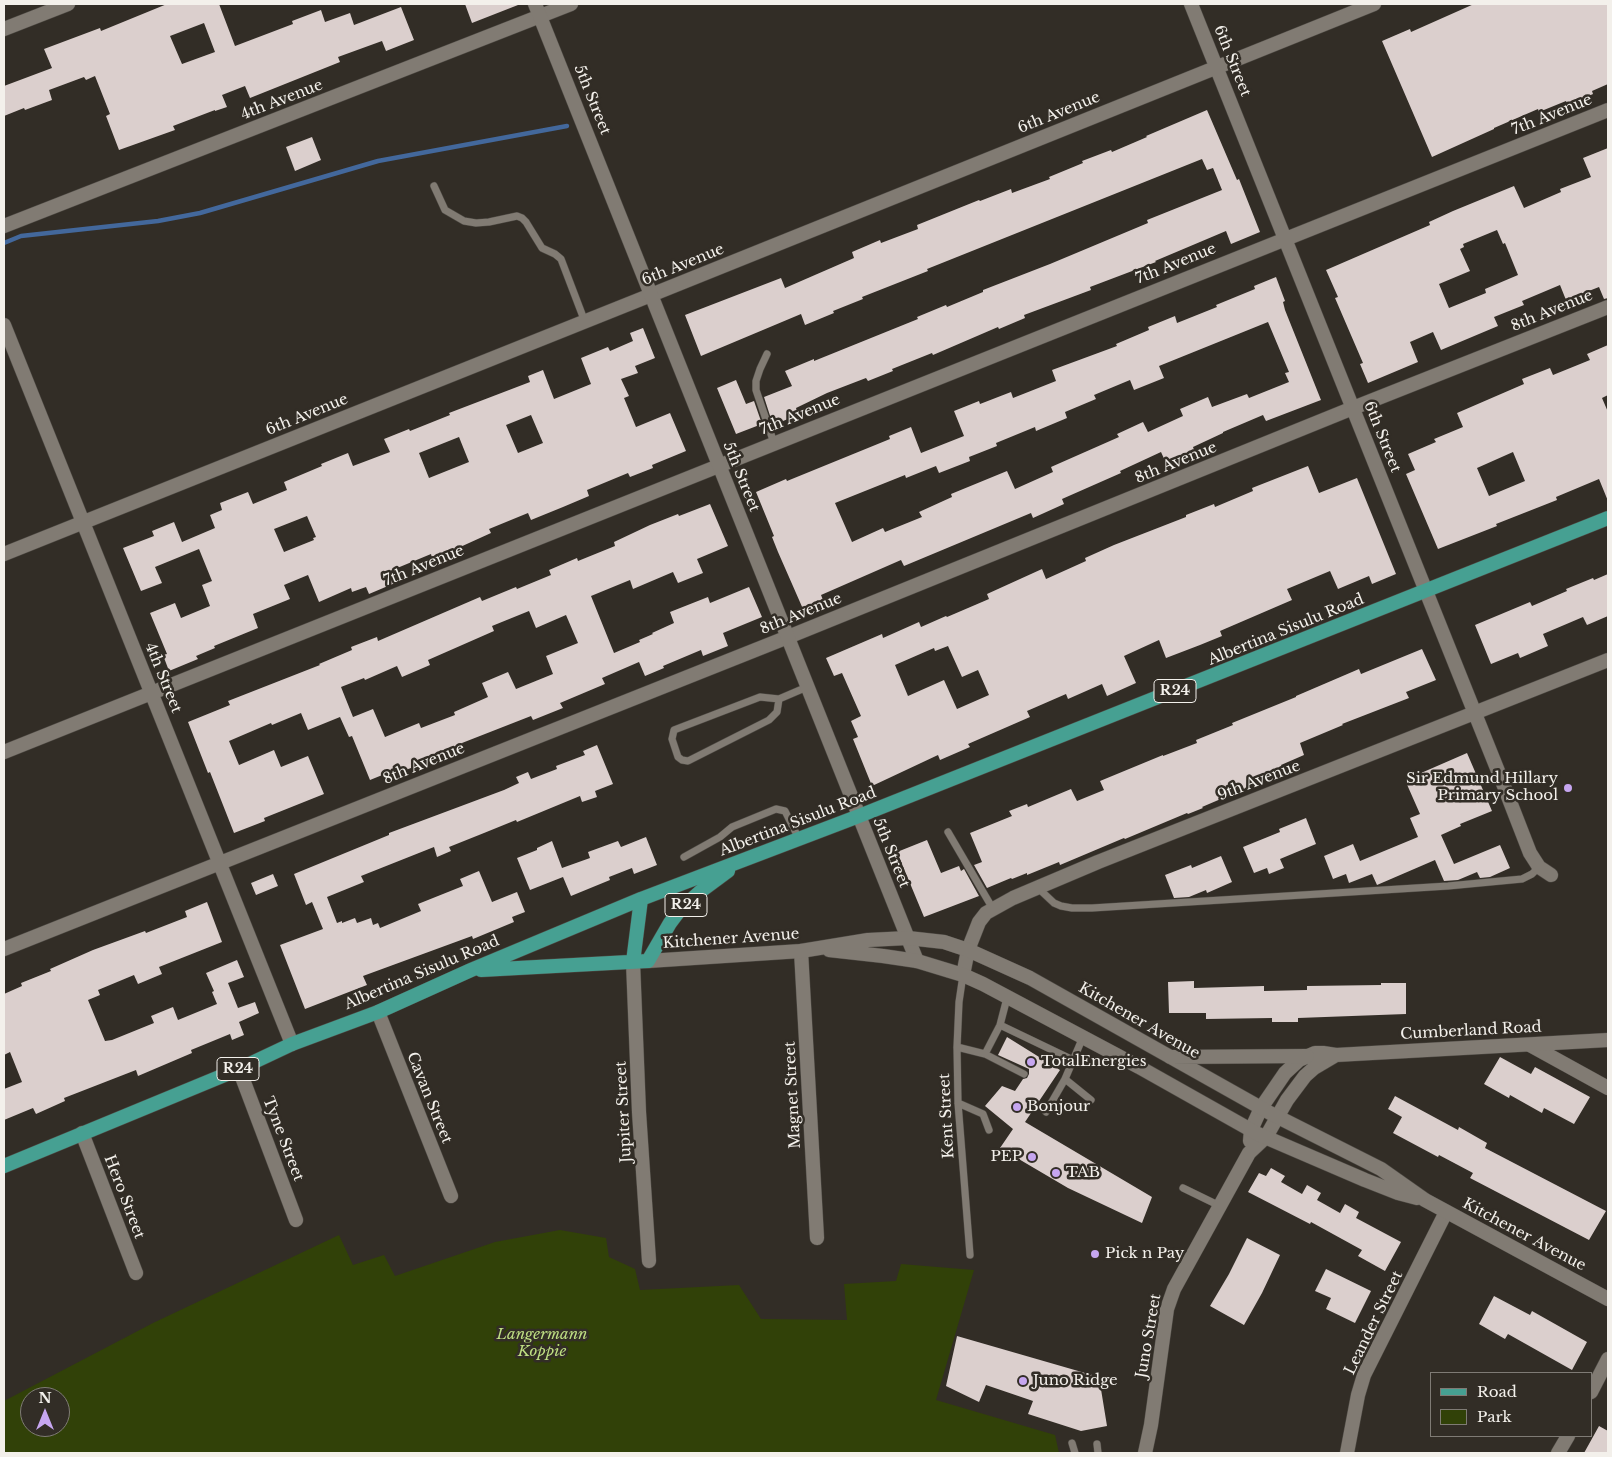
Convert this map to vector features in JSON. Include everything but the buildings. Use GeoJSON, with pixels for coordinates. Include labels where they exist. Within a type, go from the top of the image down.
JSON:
{"type":"FeatureCollection","features":[{"type":"Feature","properties":{"kind":"main road","name":"Albertina Sisulu Road"},"geometry":{"type":"LineString","coordinates":[[4,1166],[292,1044],[378,1012],[471,970],[641,899],[859,816],[1608,518]]}},
{"type":"Feature","properties":{"kind":"main road","name":"Kitchener Avenue"},"geometry":{"type":"LineString","coordinates":[[471,970],[648,961],[670,923],[680,911],[701,891],[740,862]]}},
{"type":"Feature","properties":{"kind":"main road"},"geometry":{"type":"LineString","coordinates":[[633,962],[641,899]]}},
{"type":"Feature","properties":{"kind":"street"},"geometry":{"type":"LineString","coordinates":[[4,29],[68,4]]}},
{"type":"Feature","properties":{"kind":"street","name":"4th Avenue"},"geometry":{"type":"LineString","coordinates":[[4,226],[538,10],[571,4]]}},
{"type":"Feature","properties":{"kind":"street","name":"6th Street"},"geometry":{"type":"LineString","coordinates":[[1191,4],[1530,853],[1538,867]]}},
{"type":"Feature","properties":{"kind":"street","name":"6th Avenue"},"geometry":{"type":"LineString","coordinates":[[4,554],[1374,4]]}},
{"type":"Feature","properties":{"kind":"street","name":"5th Street"},"geometry":{"type":"LineString","coordinates":[[538,10],[917,961]]}},
{"type":"Feature","properties":{"kind":"street","name":"7th Avenue"},"geometry":{"type":"LineString","coordinates":[[4,752],[1608,110]]}},
{"type":"Feature","properties":{"kind":"street","name":"8th Avenue"},"geometry":{"type":"LineString","coordinates":[[4,949],[788,637],[1353,408],[1608,307]]}},
{"type":"Feature","properties":{"kind":"street","name":"4th Street"},"geometry":{"type":"LineString","coordinates":[[4,325],[9,354],[83,522],[292,1044]]}},
{"type":"Feature","properties":{"kind":"street","name":"9th Avenue"},"geometry":{"type":"LineString","coordinates":[[963,975],[968,950],[978,922],[986,913],[993,909],[1107,859],[1608,660]]}},
{"type":"Feature","properties":{"kind":"street"},"geometry":{"type":"LineString","coordinates":[[1538,867],[1551,875]]}},
{"type":"Feature","properties":{"kind":"street","name":"Kitchener Avenue"},"geometry":{"type":"LineString","coordinates":[[648,961],[801,951],[868,940],[908,938],[944,942],[968,950],[1030,978],[1261,1108],[1381,1169],[1425,1200],[1608,1299]]}},
{"type":"Feature","properties":{"kind":"street","name":"Kitchener Avenue"},"geometry":{"type":"LineString","coordinates":[[817,949],[917,961],[963,975],[984,984],[1083,1037],[1266,1138],[1398,1193],[1425,1200]]}},
{"type":"Feature","properties":{"kind":"street","name":"Magnet Street"},"geometry":{"type":"LineString","coordinates":[[801,951],[817,1238]]}},
{"type":"Feature","properties":{"kind":"street","name":"Jupiter Street"},"geometry":{"type":"LineString","coordinates":[[633,962],[639,1112],[649,1261]]}},
{"type":"Feature","properties":{"kind":"street","name":"Cavan Street"},"geometry":{"type":"LineString","coordinates":[[378,1012],[451,1196]]}},
{"type":"Feature","properties":{"kind":"street","name":"Cumberland Road"},"geometry":{"type":"LineString","coordinates":[[1169,1057],[1307,1056],[1323,1052],[1336,1055],[1608,1040]]}},
{"type":"Feature","properties":{"kind":"street"},"geometry":{"type":"LineString","coordinates":[[1530,1045],[1608,1088]]}},
{"type":"Feature","properties":{"kind":"street","name":"Cumberland Road"},"geometry":{"type":"LineString","coordinates":[[1249,1153],[1266,1138],[1291,1093],[1305,1076],[1322,1062],[1336,1055]]}},
{"type":"Feature","properties":{"kind":"street"},"geometry":{"type":"LineString","coordinates":[[1249,1153],[1250,1130],[1261,1108],[1285,1072],[1307,1056]]}},
{"type":"Feature","properties":{"kind":"street","name":"Tyne Street"},"geometry":{"type":"LineString","coordinates":[[239,1068],[296,1220]]}},
{"type":"Feature","properties":{"kind":"street","name":"Hero Street"},"geometry":{"type":"LineString","coordinates":[[82,1133],[136,1273]]}},
{"type":"Feature","properties":{"kind":"street","name":"Juno Street"},"geometry":{"type":"LineString","coordinates":[[1145,1453],[1170,1299],[1249,1153]]}},
{"type":"Feature","properties":{"kind":"street","name":"Leander Street"},"geometry":{"type":"LineString","coordinates":[[1347,1453],[1356,1402],[1364,1375],[1446,1212]]}},
{"type":"Feature","properties":{"kind":"street"},"geometry":{"type":"LineString","coordinates":[[1592,1390],[1608,1359]]}},
{"type":"Feature","properties":{"kind":"street"},"geometry":{"type":"LineString","coordinates":[[1558,1453],[1567,1437]]}},
{"type":"Feature","properties":{"kind":"lane"},"geometry":{"type":"LineString","coordinates":[[434,186],[445,210],[464,221],[476,223],[517,216],[522,218],[542,248],[561,259],[585,322]]}},
{"type":"Feature","properties":{"kind":"lane"},"geometry":{"type":"LineString","coordinates":[[767,354],[760,369],[756,390],[774,443]]}},
{"type":"Feature","properties":{"kind":"lane"},"geometry":{"type":"LineString","coordinates":[[779,699],[777,712],[769,720],[688,761],[678,757],[672,738],[674,730],[760,697],[779,699],[808,687]]}},
{"type":"Feature","properties":{"kind":"lane"},"geometry":{"type":"LineString","coordinates":[[684,857],[732,828],[776,809],[785,812],[799,839]]}},
{"type":"Feature","properties":{"kind":"lane"},"geometry":{"type":"LineString","coordinates":[[948,832],[993,909]]}},
{"type":"Feature","properties":{"kind":"lane"},"geometry":{"type":"LineString","coordinates":[[1038,888],[1054,903],[1061,906],[1072,908],[1101,907],[1522,880],[1532,874],[1538,867]]}},
{"type":"Feature","properties":{"kind":"lane","name":"Kent Street"},"geometry":{"type":"LineString","coordinates":[[963,975],[959,1002],[957,1047],[958,1103],[970,1255]]}},
{"type":"Feature","properties":{"kind":"lane"},"geometry":{"type":"LineString","coordinates":[[985,1054],[1000,1025],[1007,998]]}},
{"type":"Feature","properties":{"kind":"lane"},"geometry":{"type":"LineString","coordinates":[[1000,1025],[1073,1060]]}},
{"type":"Feature","properties":{"kind":"lane"},"geometry":{"type":"LineString","coordinates":[[1046,1112],[1065,1079],[1083,1037]]}},
{"type":"Feature","properties":{"kind":"lane"},"geometry":{"type":"LineString","coordinates":[[957,1047],[985,1054],[1024,1074]]}},
{"type":"Feature","properties":{"kind":"lane"},"geometry":{"type":"LineString","coordinates":[[1065,1079],[1091,1100]]}},
{"type":"Feature","properties":{"kind":"lane"},"geometry":{"type":"LineString","coordinates":[[958,1103],[981,1112],[989,1130]]}},
{"type":"Feature","properties":{"kind":"lane"},"geometry":{"type":"LineString","coordinates":[[1183,1188],[1220,1206]]}},
{"type":"Feature","properties":{"kind":"lane"},"geometry":{"type":"LineString","coordinates":[[1072,1443],[1075,1453]]}},
{"type":"Feature","properties":{"kind":"lane"},"geometry":{"type":"LineString","coordinates":[[1097,1444],[1098,1453]]}},
{"type":"Feature","properties":{"kind":"green space","name":"Langermann Koppie"},"geometry":{"type":"Polygon","coordinates":[[[560,1230],[606,1238],[609,1257],[635,1269],[640,1290],[739,1285],[761,1319],[847,1320],[844,1284],[896,1281],[901,1264],[974,1270],[936,1400],[1055,1435],[1059,1453],[4,1453],[4,1401],[20,1393],[20,1437],[70,1437],[70,1387],[31,1387],[153,1323],[339,1235],[353,1265],[384,1255],[395,1276],[495,1242],[560,1230]]]}},
{"type":"Feature","properties":{"kind":"waterway"},"geometry":{"type":"LineString","coordinates":[[4,243],[21,236],[158,221],[200,213],[378,161],[567,126]]}},
{"type":"Feature","properties":{"kind":"place","name":"Sir Edmund Hillary Primary School"},"geometry":{"type":"Point","coordinates":[1568,788]}},
{"type":"Feature","properties":{"kind":"place","name":"TotalEnergies"},"geometry":{"type":"Point","coordinates":[1031,1062]}},
{"type":"Feature","properties":{"kind":"place","name":"Bonjour"},"geometry":{"type":"Point","coordinates":[1017,1107]}},
{"type":"Feature","properties":{"kind":"place","name":"PEP"},"geometry":{"type":"Point","coordinates":[1032,1157]}},
{"type":"Feature","properties":{"kind":"place","name":"TAB"},"geometry":{"type":"Point","coordinates":[1056,1173]}},
{"type":"Feature","properties":{"kind":"place","name":"Pick n Pay"},"geometry":{"type":"Point","coordinates":[1095,1254]}},
{"type":"Feature","properties":{"kind":"place","name":"Juno Ridge"},"geometry":{"type":"Point","coordinates":[1023,1381]}}]}
